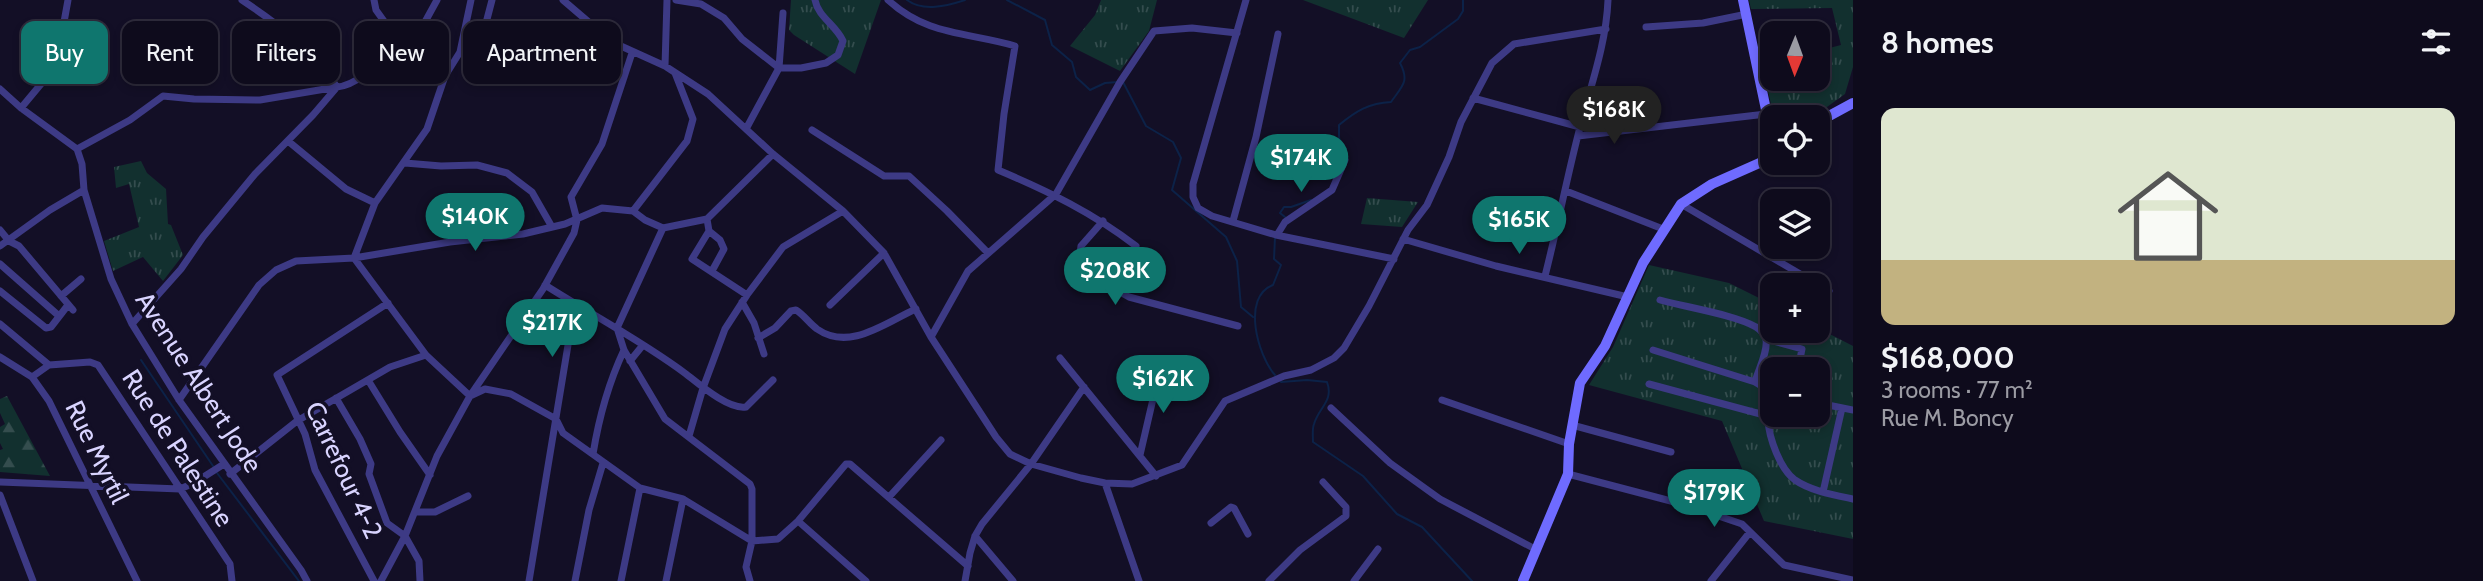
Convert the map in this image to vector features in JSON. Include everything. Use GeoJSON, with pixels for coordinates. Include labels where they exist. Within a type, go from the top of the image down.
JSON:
{"type":"FeatureCollection","features":[{"type":"Feature","properties":{"kind":"street"},"geometry":{"type":"LineString","coordinates":[[21,107],[56,66],[68,0]]}},
{"type":"Feature","properties":{"kind":"street"},"geometry":{"type":"LineString","coordinates":[[242,0],[273,21]]}},
{"type":"Feature","properties":{"kind":"street"},"geometry":{"type":"LineString","coordinates":[[374,0],[376,10],[384,21]]}},
{"type":"Feature","properties":{"kind":"street"},"geometry":{"type":"LineString","coordinates":[[425,21],[437,0]]}},
{"type":"Feature","properties":{"kind":"street"},"geometry":{"type":"LineString","coordinates":[[449,70],[460,52],[471,0]]}},
{"type":"Feature","properties":{"kind":"street"},"geometry":{"type":"LineString","coordinates":[[487,21],[492,0]]}},
{"type":"Feature","properties":{"kind":"street"},"geometry":{"type":"LineString","coordinates":[[563,0],[612,42],[665,66],[708,94],[773,154],[843,211],[884,253],[931,337],[1010,454],[1031,464],[1105,483],[1132,484],[1182,465],[1225,401],[1284,376],[1311,370],[1339,353],[1369,306],[1403,239],[1427,205],[1449,157],[1461,122],[1492,63],[1514,44],[1606,29]]}},
{"type":"Feature","properties":{"kind":"street"},"geometry":{"type":"LineString","coordinates":[[665,66],[667,0]]}},
{"type":"Feature","properties":{"kind":"street"},"geometry":{"type":"LineString","coordinates":[[676,0],[701,4],[724,18],[742,39],[779,68],[826,64],[838,55],[843,41],[841,36],[821,15],[815,0]]}},
{"type":"Feature","properties":{"kind":"street"},"geometry":{"type":"LineString","coordinates":[[888,0],[907,15],[943,32],[985,37],[1015,46],[998,170],[1056,194],[1076,208],[1103,220],[1136,246]]}},
{"type":"Feature","properties":{"kind":"street"},"geometry":{"type":"LineString","coordinates":[[1246,0],[1193,184],[1192,197],[1198,208],[1212,216],[1277,235],[1394,259]]}},
{"type":"Feature","properties":{"kind":"street"},"geometry":{"type":"LineString","coordinates":[[1545,276],[1606,29],[1608,0]]}},
{"type":"Feature","properties":{"kind":"street"},"geometry":{"type":"LineString","coordinates":[[1743,0],[1764,105]]}},
{"type":"Feature","properties":{"kind":"street"},"geometry":{"type":"LineString","coordinates":[[746,129],[779,68],[783,42],[783,13]]}},
{"type":"Feature","properties":{"kind":"street"},"geometry":{"type":"LineString","coordinates":[[1646,27],[1703,23],[1747,14]]}},
{"type":"Feature","properties":{"kind":"street"},"geometry":{"type":"LineString","coordinates":[[931,337],[968,271],[1056,194],[1120,82],[1154,31],[1192,28],[1237,33]]}},
{"type":"Feature","properties":{"kind":"street"},"geometry":{"type":"LineString","coordinates":[[1233,221],[1256,137],[1278,34]]}},
{"type":"Feature","properties":{"kind":"street"},"geometry":{"type":"LineString","coordinates":[[381,581],[405,537],[437,456],[470,396],[545,285],[574,233],[577,220],[571,197],[602,145],[632,53]]}},
{"type":"Feature","properties":{"kind":"street"},"geometry":{"type":"LineString","coordinates":[[633,211],[687,141],[692,119],[675,72]]}},
{"type":"Feature","properties":{"kind":"street"},"geometry":{"type":"LineString","coordinates":[[0,89],[77,149],[130,120],[163,96],[201,100],[260,100],[347,86],[354,81]]}},
{"type":"Feature","properties":{"kind":"street"},"geometry":{"type":"LineString","coordinates":[[354,258],[375,203],[427,129],[442,84]]}},
{"type":"Feature","properties":{"kind":"street"},"geometry":{"type":"LineString","coordinates":[[132,324],[181,270],[203,237],[254,174],[288,142],[337,87]]}},
{"type":"Feature","properties":{"kind":"street"},"geometry":{"type":"LineString","coordinates":[[1474,98],[1579,132],[1760,115]]}},
{"type":"Feature","properties":{"kind":"street"},"geometry":{"type":"LineString","coordinates":[[1830,115],[1853,103]]}},
{"type":"Feature","properties":{"kind":"street"},"geometry":{"type":"LineString","coordinates":[[812,130],[884,176],[909,176],[988,253]]}},
{"type":"Feature","properties":{"kind":"street"},"geometry":{"type":"LineString","coordinates":[[288,142],[345,189],[375,203]]}},
{"type":"Feature","properties":{"kind":"street","name":"Avenue Albert Jode"},"geometry":{"type":"LineString","coordinates":[[77,149],[82,163],[85,190],[111,279],[132,324],[179,400],[307,581]]}},
{"type":"Feature","properties":{"kind":"street"},"geometry":{"type":"LineString","coordinates":[[179,400],[259,285],[276,270],[296,261],[354,258],[450,242],[523,234],[577,220],[602,208],[633,211],[663,228],[707,219],[773,154]]}},
{"type":"Feature","properties":{"kind":"street"},"geometry":{"type":"LineString","coordinates":[[1277,235],[1285,222],[1332,190],[1345,160]]}},
{"type":"Feature","properties":{"kind":"street"},"geometry":{"type":"LineString","coordinates":[[405,163],[478,165],[507,173],[532,192],[552,227]]}},
{"type":"Feature","properties":{"kind":"street"},"geometry":{"type":"LineString","coordinates":[[1523,581],[1568,474],[1569,444],[1580,383],[1605,346],[1643,263],[1681,204],[1712,184],[1760,164]]}},
{"type":"Feature","properties":{"kind":"street"},"geometry":{"type":"LineString","coordinates":[[0,246],[50,210],[85,190]]}},
{"type":"Feature","properties":{"kind":"street"},"geometry":{"type":"LineString","coordinates":[[1566,191],[1663,229]]}},
{"type":"Feature","properties":{"kind":"street"},"geometry":{"type":"LineString","coordinates":[[1681,204],[1798,273]]}},
{"type":"Feature","properties":{"kind":"street"},"geometry":{"type":"LineString","coordinates":[[689,436],[725,329],[742,302],[783,247],[843,211]]}},
{"type":"Feature","properties":{"kind":"street"},"geometry":{"type":"LineString","coordinates":[[707,219],[709,231],[692,259],[747,295]]}},
{"type":"Feature","properties":{"kind":"street"},"geometry":{"type":"LineString","coordinates":[[1103,220],[1081,246],[1080,253],[1118,292],[1129,298],[1238,326]]}},
{"type":"Feature","properties":{"kind":"street"},"geometry":{"type":"LineString","coordinates":[[663,228],[617,328],[624,350],[665,419],[750,484],[752,541],[746,567],[750,581]]}},
{"type":"Feature","properties":{"kind":"street"},"geometry":{"type":"LineString","coordinates":[[0,230],[9,241],[19,246],[71,307],[48,329],[0,291]]}},
{"type":"Feature","properties":{"kind":"street"},"geometry":{"type":"LineString","coordinates":[[709,231],[720,240],[724,249],[712,271]]}},
{"type":"Feature","properties":{"kind":"street"},"geometry":{"type":"LineString","coordinates":[[1403,239],[1496,266],[1628,297]]}},
{"type":"Feature","properties":{"kind":"street"},"geometry":{"type":"LineString","coordinates":[[830,305],[884,253]]}},
{"type":"Feature","properties":{"kind":"street"},"geometry":{"type":"LineString","coordinates":[[354,258],[426,355],[470,396]]}},
{"type":"Feature","properties":{"kind":"street"},"geometry":{"type":"LineString","coordinates":[[0,264],[59,316]]}},
{"type":"Feature","properties":{"kind":"street"},"geometry":{"type":"LineString","coordinates":[[61,296],[81,279]]}},
{"type":"Feature","properties":{"kind":"street"},"geometry":{"type":"LineString","coordinates":[[545,285],[617,328],[703,388],[742,408],[773,380]]}},
{"type":"Feature","properties":{"kind":"street"},"geometry":{"type":"LineString","coordinates":[[1660,300],[1755,326],[1760,332]]}},
{"type":"Feature","properties":{"kind":"street"},"geometry":{"type":"LineString","coordinates":[[742,302],[754,323],[764,354]]}},
{"type":"Feature","properties":{"kind":"street","name":"Carrefour 4-2"},"geometry":{"type":"LineString","coordinates":[[374,581],[315,470],[305,434],[277,375],[388,303]]}},
{"type":"Feature","properties":{"kind":"street"},"geometry":{"type":"LineString","coordinates":[[529,581],[570,333],[582,308]]}},
{"type":"Feature","properties":{"kind":"street"},"geometry":{"type":"LineString","coordinates":[[758,338],[775,328],[791,311],[796,310],[817,330],[858,336],[916,309]]}},
{"type":"Feature","properties":{"kind":"street"},"geometry":{"type":"LineString","coordinates":[[0,324],[49,365],[32,377]]}},
{"type":"Feature","properties":{"kind":"street"},"geometry":{"type":"LineString","coordinates":[[1755,382],[1765,343]]}},
{"type":"Feature","properties":{"kind":"street"},"geometry":{"type":"LineString","coordinates":[[1780,343],[1802,349],[1800,357]]}},
{"type":"Feature","properties":{"kind":"street"},"geometry":{"type":"LineString","coordinates":[[630,360],[643,345]]}},
{"type":"Feature","properties":{"kind":"street"},"geometry":{"type":"LineString","coordinates":[[593,454],[600,413],[624,350]]}},
{"type":"Feature","properties":{"kind":"street"},"geometry":{"type":"LineString","coordinates":[[1653,350],[1760,385]]}},
{"type":"Feature","properties":{"kind":"street"},"geometry":{"type":"LineString","coordinates":[[230,474],[297,421],[390,366],[426,355]]}},
{"type":"Feature","properties":{"kind":"street","name":"Rue Myrtil"},"geometry":{"type":"LineString","coordinates":[[0,357],[32,377],[49,401],[137,581]]}},
{"type":"Feature","properties":{"kind":"street"},"geometry":{"type":"LineString","coordinates":[[1060,358],[1156,476]]}},
{"type":"Feature","properties":{"kind":"street","name":"Rue de Palestine"},"geometry":{"type":"LineString","coordinates":[[49,365],[90,362],[98,365],[230,564],[232,581]]}},
{"type":"Feature","properties":{"kind":"street"},"geometry":{"type":"LineString","coordinates":[[1140,455],[1160,369]]}},
{"type":"Feature","properties":{"kind":"street"},"geometry":{"type":"LineString","coordinates":[[368,380],[430,475]]}},
{"type":"Feature","properties":{"kind":"street"},"geometry":{"type":"LineString","coordinates":[[1649,384],[1760,414]]}},
{"type":"Feature","properties":{"kind":"street"},"geometry":{"type":"LineString","coordinates":[[965,581],[975,536],[982,524],[1031,464],[1084,387]]}},
{"type":"Feature","properties":{"kind":"street"},"geometry":{"type":"LineString","coordinates":[[470,396],[485,389],[511,394],[556,419],[563,433],[640,488],[683,499],[752,541],[778,539],[798,522],[846,464],[853,465],[968,566]]}},
{"type":"Feature","properties":{"kind":"street"},"geometry":{"type":"LineString","coordinates":[[336,398],[371,464],[369,474],[387,523],[405,537],[419,561],[420,581]]}},
{"type":"Feature","properties":{"kind":"street"},"geometry":{"type":"LineString","coordinates":[[1442,400],[1569,444]]}},
{"type":"Feature","properties":{"kind":"street"},"geometry":{"type":"LineString","coordinates":[[1830,406],[1853,410]]}},
{"type":"Feature","properties":{"kind":"street"},"geometry":{"type":"LineString","coordinates":[[1331,408],[1390,463],[1440,499],[1537,550]]}},
{"type":"Feature","properties":{"kind":"street"},"geometry":{"type":"LineString","coordinates":[[1824,492],[1842,408]]}},
{"type":"Feature","properties":{"kind":"street"},"geometry":{"type":"LineString","coordinates":[[1572,425],[1671,452]]}},
{"type":"Feature","properties":{"kind":"street"},"geometry":{"type":"LineString","coordinates":[[1769,427],[1780,461],[1794,479],[1824,492],[1853,499]]}},
{"type":"Feature","properties":{"kind":"street"},"geometry":{"type":"LineString","coordinates":[[889,497],[941,440]]}},
{"type":"Feature","properties":{"kind":"street"},"geometry":{"type":"LineString","coordinates":[[575,581],[589,510],[603,463]]}},
{"type":"Feature","properties":{"kind":"street"},"geometry":{"type":"LineString","coordinates":[[0,482],[180,489],[223,464]]}},
{"type":"Feature","properties":{"kind":"street"},"geometry":{"type":"LineString","coordinates":[[1568,474],[1685,505],[1742,524],[1784,565],[1853,580]]}},
{"type":"Feature","properties":{"kind":"street"},"geometry":{"type":"LineString","coordinates":[[1269,581],[1300,550],[1347,513],[1346,507],[1323,482]]}},
{"type":"Feature","properties":{"kind":"street"},"geometry":{"type":"LineString","coordinates":[[1105,483],[1139,581]]}},
{"type":"Feature","properties":{"kind":"street"},"geometry":{"type":"LineString","coordinates":[[621,581],[640,488]]}},
{"type":"Feature","properties":{"kind":"street"},"geometry":{"type":"LineString","coordinates":[[0,495],[4,519],[33,581]]}},
{"type":"Feature","properties":{"kind":"street"},"geometry":{"type":"LineString","coordinates":[[415,512],[435,512],[468,496]]}},
{"type":"Feature","properties":{"kind":"street"},"geometry":{"type":"LineString","coordinates":[[666,581],[683,499]]}},
{"type":"Feature","properties":{"kind":"street"},"geometry":{"type":"LineString","coordinates":[[1211,523],[1231,507],[1248,534]]}},
{"type":"Feature","properties":{"kind":"street"},"geometry":{"type":"LineString","coordinates":[[798,522],[866,581]]}},
{"type":"Feature","properties":{"kind":"street"},"geometry":{"type":"LineString","coordinates":[[1714,578],[1750,532]]}},
{"type":"Feature","properties":{"kind":"street"},"geometry":{"type":"LineString","coordinates":[[975,536],[1013,581]]}},
{"type":"Feature","properties":{"kind":"street"},"geometry":{"type":"LineString","coordinates":[[1353,581],[1378,549]]}},
{"type":"Feature","properties":{"kind":"green space"},"geometry":{"type":"Polygon","coordinates":[[[791,0],[881,0],[855,74],[789,30],[791,0]]]}},
{"type":"Feature","properties":{"kind":"green space"},"geometry":{"type":"Polygon","coordinates":[[[1101,0],[1157,0],[1149,31],[1120,71],[1070,46],[1095,15],[1101,0]]]}},
{"type":"Feature","properties":{"kind":"green space"},"geometry":{"type":"Polygon","coordinates":[[[1303,0],[1428,0],[1404,38],[1303,0]]]}},
{"type":"Feature","properties":{"kind":"green space"},"geometry":{"type":"Polygon","coordinates":[[[1749,0],[1853,0],[1853,67],[1845,94],[1830,105],[1771,105],[1768,91],[1830,91],[1830,48],[1841,45],[1832,8],[1751,9],[1749,0]]]}},
{"type":"Feature","properties":{"kind":"green space"},"geometry":{"type":"Polygon","coordinates":[[[141,161],[147,173],[166,189],[168,224],[171,225],[183,255],[163,281],[143,257],[113,271],[104,241],[139,227],[129,184],[116,188],[114,167],[141,161]]]}},
{"type":"Feature","properties":{"kind":"green space"},"geometry":{"type":"Polygon","coordinates":[[[1367,198],[1418,202],[1402,227],[1361,224],[1367,198]]]}},
{"type":"Feature","properties":{"kind":"green space"},"geometry":{"type":"Polygon","coordinates":[[[1649,265],[1729,283],[1760,298],[1760,343],[1830,343],[1830,334],[1853,346],[1853,539],[1764,521],[1722,421],[1589,385],[1613,347],[1649,265]]]}},
{"type":"Feature","properties":{"kind":"green space"},"geometry":{"type":"Polygon","coordinates":[[[7,396],[50,476],[0,472],[0,450],[3,449],[0,443],[0,427],[5,424],[0,413],[0,399],[7,396]]]}},
{"type":"Feature","properties":{"kind":"waterway"},"geometry":{"type":"LineString","coordinates":[[907,0],[928,7],[965,0]]}},
{"type":"Feature","properties":{"kind":"waterway"},"geometry":{"type":"LineString","coordinates":[[1007,0],[1045,20],[1052,45],[1072,62],[1076,77],[1090,90],[1105,83],[1118,82]]}},
{"type":"Feature","properties":{"kind":"waterway"},"geometry":{"type":"LineString","coordinates":[[1343,157],[1339,125],[1363,109],[1391,102],[1404,79],[1400,63],[1410,50],[1420,47],[1458,19],[1463,11],[1463,0]]}},
{"type":"Feature","properties":{"kind":"waterway"},"geometry":{"type":"LineString","coordinates":[[1123,82],[1146,126],[1173,142],[1181,158],[1172,190],[1226,237],[1237,261],[1241,307],[1253,317]]}},
{"type":"Feature","properties":{"kind":"waterway"},"geometry":{"type":"LineString","coordinates":[[1285,217],[1280,213],[1284,207],[1311,200]]}},
{"type":"Feature","properties":{"kind":"waterway"},"geometry":{"type":"LineString","coordinates":[[1275,237],[1274,259],[1281,265],[1273,285],[1263,292],[1257,301],[1255,314],[1258,341],[1275,375]]}},
{"type":"Feature","properties":{"kind":"waterway"},"geometry":{"type":"LineString","coordinates":[[141,360],[213,466]]}},
{"type":"Feature","properties":{"kind":"waterway"},"geometry":{"type":"LineString","coordinates":[[1281,382],[1327,382],[1329,394],[1316,418],[1313,442],[1363,476],[1397,514],[1422,527],[1472,581]]}},
{"type":"Feature","properties":{"kind":"waterway"},"geometry":{"type":"LineString","coordinates":[[217,473],[299,581]]}}]}
